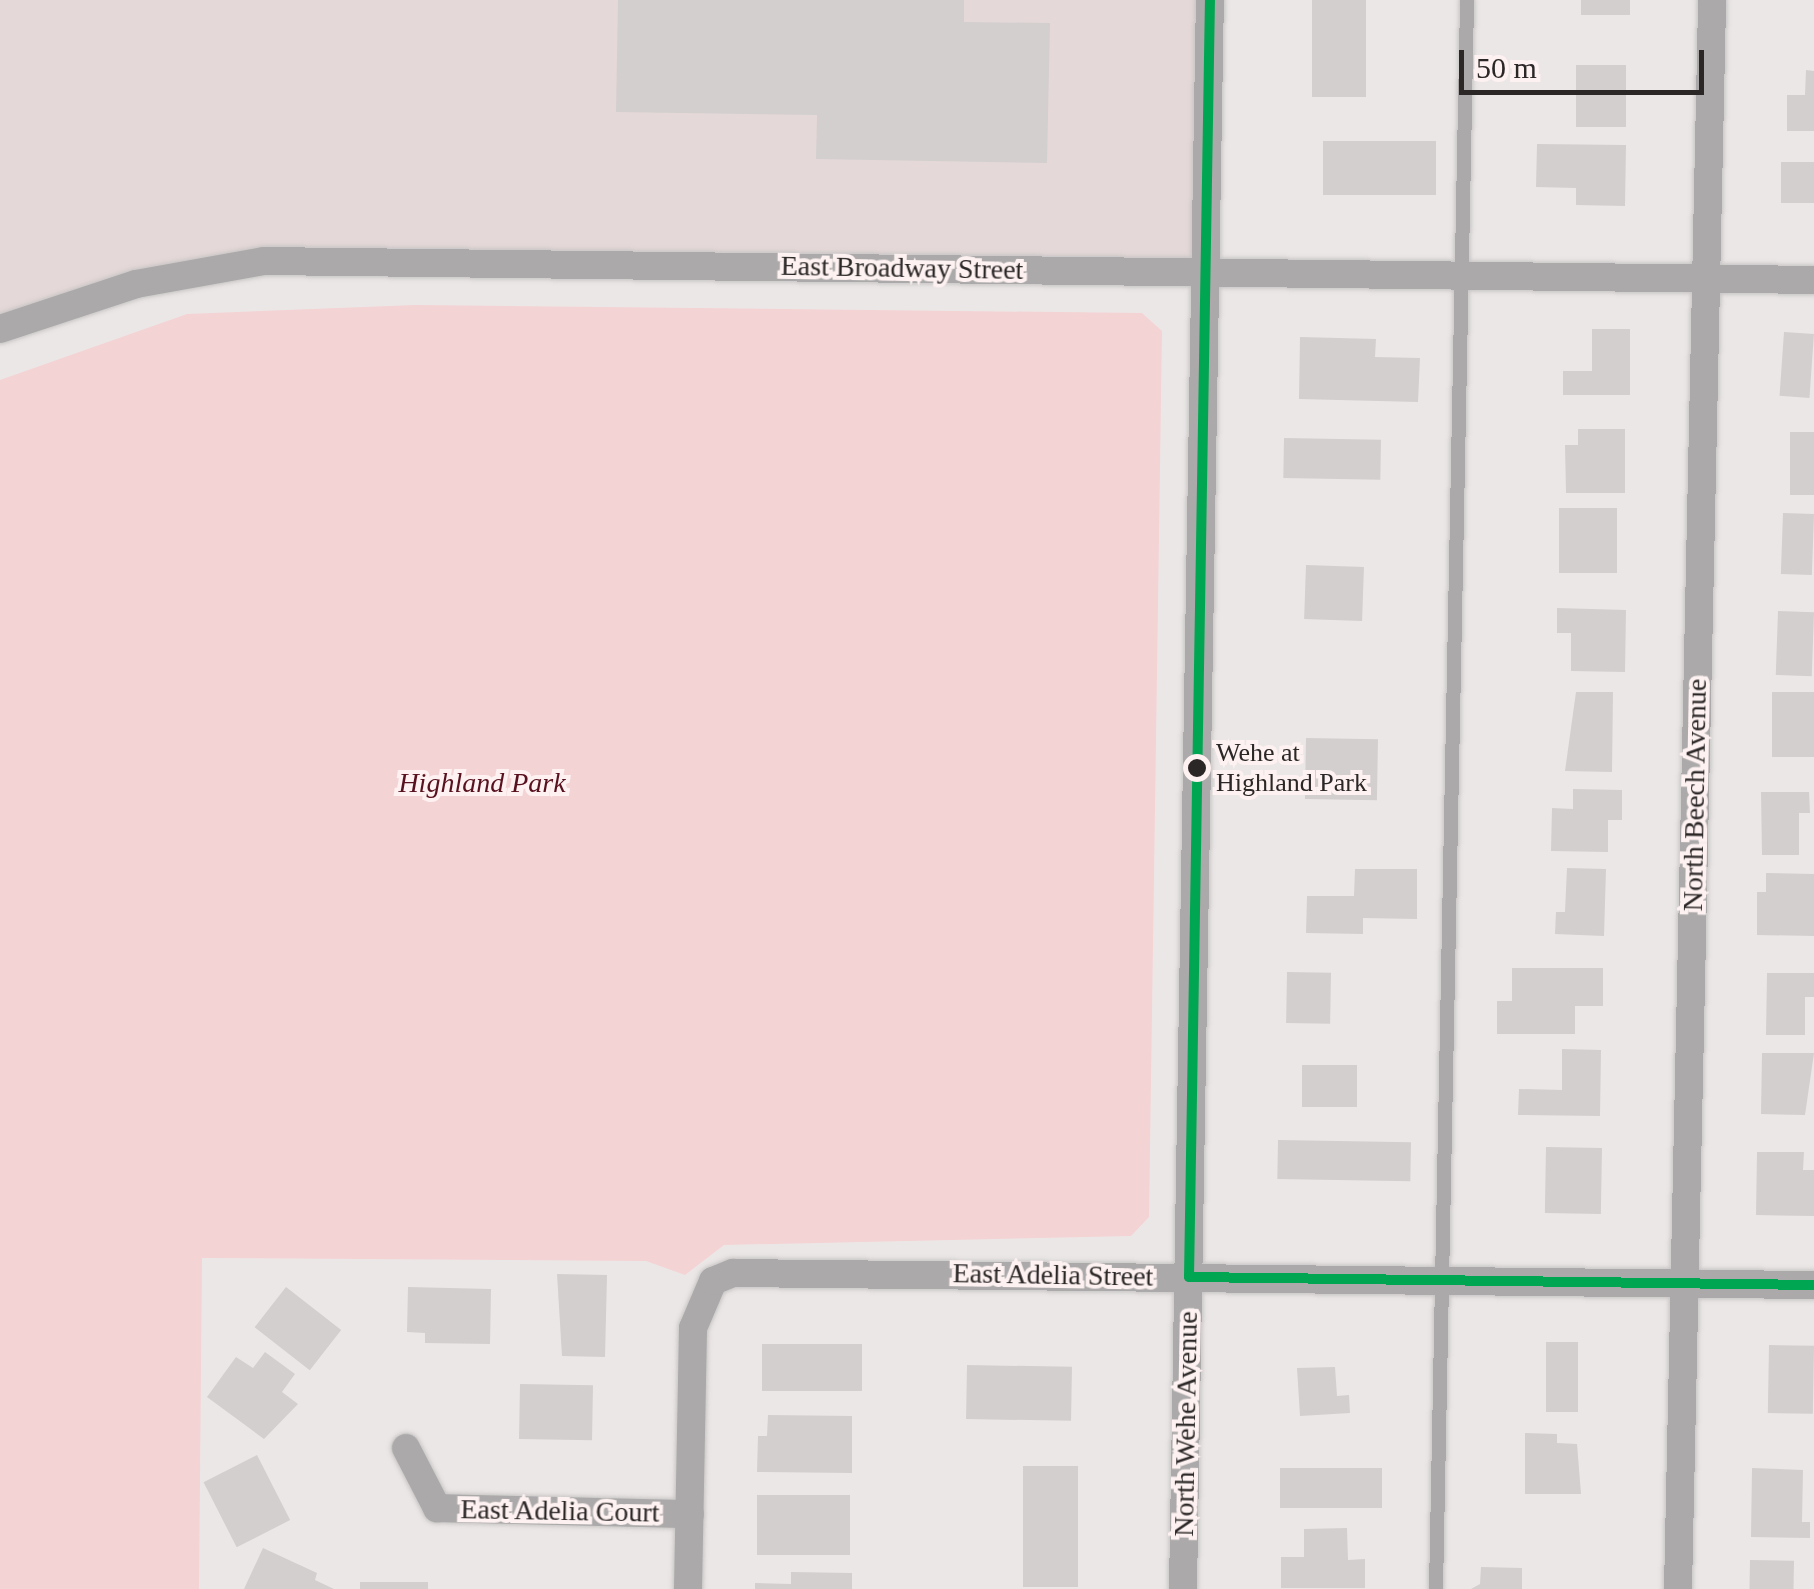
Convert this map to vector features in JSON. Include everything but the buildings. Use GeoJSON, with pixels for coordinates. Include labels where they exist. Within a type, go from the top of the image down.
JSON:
{"type":"FeatureCollection","features":[{"type":"Feature","properties":{"kind":"street","name":"North Wehe Avenue"},"geometry":{"type":"LineString","coordinates":[[1184,1589],[1210,0]]}},
{"type":"Feature","properties":{"kind":"street","name":"North Beech Avenue"},"geometry":{"type":"LineString","coordinates":[[1678,1589],[1712,0]]}},
{"type":"Feature","properties":{"kind":"street","name":"East Broadway Street"},"geometry":{"type":"LineString","coordinates":[[0,329],[136,284],[264,261],[1814,280]]}},
{"type":"Feature","properties":{"kind":"street","name":"East Adelia Street"},"geometry":{"type":"LineString","coordinates":[[690,1514],[694,1328],[713,1281],[757,1269],[1814,1285]]}},
{"type":"Feature","properties":{"kind":"street","name":"East Adelia Court"},"geometry":{"type":"LineString","coordinates":[[406,1448],[437,1508],[690,1514]]}},
{"type":"Feature","properties":{"kind":"street"},"geometry":{"type":"LineString","coordinates":[[688,1589],[690,1514]]}},
{"type":"Feature","properties":{"kind":"lane"},"geometry":{"type":"LineString","coordinates":[[1436,1589],[1467,0]]}},
{"type":"Feature","properties":{"kind":"shaded area"},"geometry":{"type":"Polygon","coordinates":[[[0,0],[1210,0],[1205,273],[265,261],[0,329],[0,0]]]}},
{"type":"Feature","properties":{"kind":"green space","name":"Highland Park"},"geometry":{"type":"Polygon","coordinates":[[[415,305],[1142,313],[1162,331],[1149,1217],[1131,1236],[724,1245],[685,1275],[646,1261],[202,1258],[199,1589],[0,1589],[0,380],[187,314],[415,305]]]}},
{"type":"Feature","properties":{"kind":"transit line"},"geometry":{"type":"LineString","coordinates":[[1189,1277],[1210,0]]}},
{"type":"Feature","properties":{"kind":"transit line"},"geometry":{"type":"LineString","coordinates":[[1189,1277],[1814,1285]]}},
{"type":"Feature","properties":{"kind":"place","name":"Wehe at Highland Park"},"geometry":{"type":"Point","coordinates":[1197,768]}}]}
